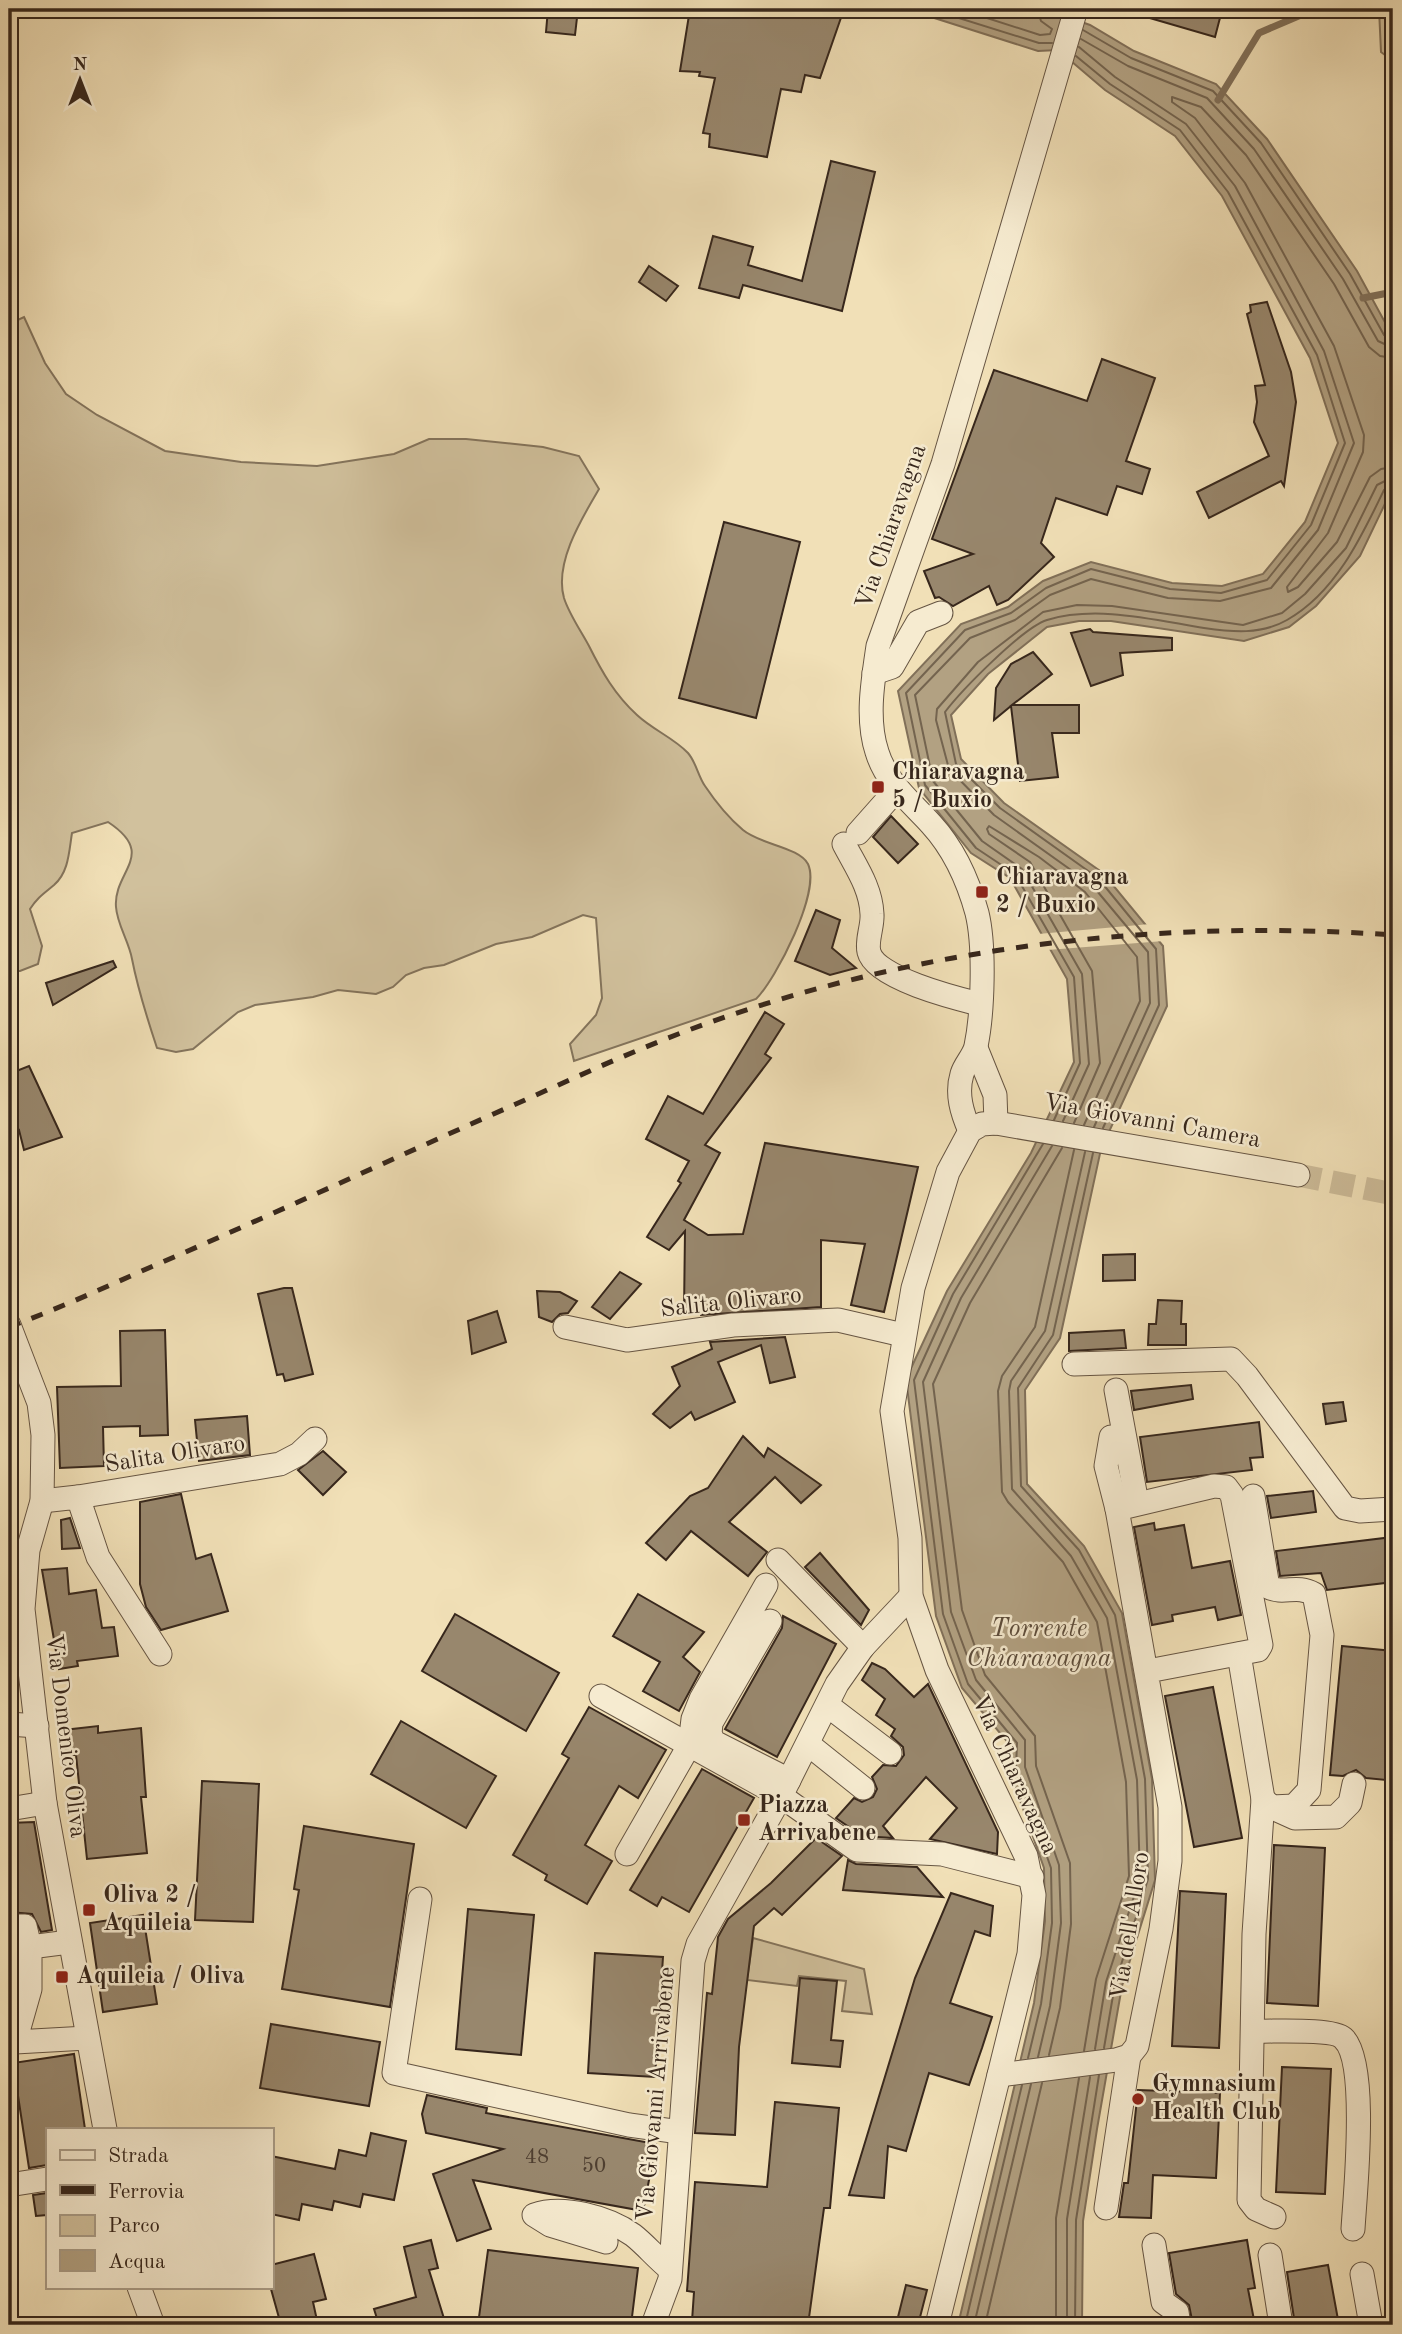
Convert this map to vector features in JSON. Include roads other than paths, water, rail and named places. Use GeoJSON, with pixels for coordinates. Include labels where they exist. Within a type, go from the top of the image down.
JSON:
{"type":"FeatureCollection","features":[{"type":"Feature","properties":{"kind":"street","name":"Via Chiaravagna"},"geometry":{"type":"LineString","coordinates":[[937,2325],[1007,2075],[1033,1925],[1032,1877],[1026,1856],[937,1671],[911,1595],[910,1538],[892,1411],[903,1335],[915,1282],[948,1172],[970,1131],[959,1098],[962,1074],[976,1048],[981,937],[972,895],[946,842],[897,789],[885,770],[875,743],[872,700],[878,646],[943,464],[1076,9]]}},
{"type":"Feature","properties":{"kind":"street"},"geometry":{"type":"LineString","coordinates":[[874,673],[892,667],[918,622],[941,613]]}},
{"type":"Feature","properties":{"kind":"street"},"geometry":{"type":"LineString","coordinates":[[897,789],[851,839],[869,890],[873,915],[869,953],[879,967],[921,987],[979,1004]]}},
{"type":"Feature","properties":{"kind":"street","name":"Via Chiaravagna"},"geometry":{"type":"LineString","coordinates":[[976,1048],[995,1095],[996,1123]]}},
{"type":"Feature","properties":{"kind":"street"},"geometry":{"type":"LineString","coordinates":[[970,1131],[982,1124],[996,1123]]}},
{"type":"Feature","properties":{"kind":"street","name":"Via Giovanni Camera"},"geometry":{"type":"LineString","coordinates":[[996,1123],[1022,1125],[1298,1175]]}},
{"type":"Feature","properties":{"kind":"street","name":"Salita Olivaro"},"geometry":{"type":"LineString","coordinates":[[565,1327],[627,1340],[733,1325],[838,1320],[903,1335]]}},
{"type":"Feature","properties":{"kind":"street","name":"Via Domenico Oliva"},"geometry":{"type":"LineString","coordinates":[[9,1325],[38,1403],[43,1435],[42,1500],[29,1550],[23,1609],[46,1803],[60,1896],[87,2038]]}},
{"type":"Feature","properties":{"kind":"street"},"geometry":{"type":"LineString","coordinates":[[1074,1364],[1231,1359],[1247,1376],[1345,1508],[1360,1511],[1393,1509]]}},
{"type":"Feature","properties":{"kind":"street","name":"Via dell'Alloro"},"geometry":{"type":"LineString","coordinates":[[1106,2208],[1122,2058],[1137,2046],[1171,1850],[1170,1807],[1148,1671],[1127,1506],[1116,1390]]}},
{"type":"Feature","properties":{"kind":"street"},"geometry":{"type":"LineString","coordinates":[[1111,1437],[1105,1466],[1127,1506],[1214,1486],[1226,1487],[1229,1491],[1261,1645],[1258,1650],[1148,1671]]}},
{"type":"Feature","properties":{"kind":"street","name":"Salita Olivaro"},"geometry":{"type":"LineString","coordinates":[[42,1500],[280,1464],[299,1454],[315,1439]]}},
{"type":"Feature","properties":{"kind":"street","name":"Salita Olivaro"},"geometry":{"type":"LineString","coordinates":[[78,1496],[98,1557],[160,1654]]}},
{"type":"Feature","properties":{"kind":"street"},"geometry":{"type":"LineString","coordinates":[[1253,1496],[1268,1587],[1275,1591],[1302,1587],[1314,1594],[1322,1635],[1309,1790],[1294,1806],[1268,1803]]}},
{"type":"Feature","properties":{"kind":"street"},"geometry":{"type":"LineString","coordinates":[[778,1560],[863,1647]]}},
{"type":"Feature","properties":{"kind":"street"},"geometry":{"type":"LineString","coordinates":[[627,1854],[690,1744],[693,1719],[701,1699],[766,1586]]}},
{"type":"Feature","properties":{"kind":"street","name":"Via Giovanni Arrivabene"},"geometry":{"type":"LineString","coordinates":[[653,2325],[670,2279],[693,1961],[706,1926],[785,1788],[837,1684],[863,1647],[911,1595]]}},
{"type":"Feature","properties":{"kind":"street"},"geometry":{"type":"LineString","coordinates":[[770,1621],[711,1723],[710,1734],[714,1742],[785,1788],[856,1850],[942,1854],[1032,1877]]}},
{"type":"Feature","properties":{"kind":"street"},"geometry":{"type":"LineString","coordinates":[[1239,1654],[1268,1803],[1254,1934],[1249,2200],[1256,2209],[1274,2217]]}},
{"type":"Feature","properties":{"kind":"street"},"geometry":{"type":"LineString","coordinates":[[601,1696],[690,1744],[785,1788]]}},
{"type":"Feature","properties":{"kind":"street"},"geometry":{"type":"LineString","coordinates":[[827,1704],[890,1754]]}},
{"type":"Feature","properties":{"kind":"street"},"geometry":{"type":"LineString","coordinates":[[9,1724],[37,1726]]}},
{"type":"Feature","properties":{"kind":"street"},"geometry":{"type":"LineString","coordinates":[[808,1744],[863,1788]]}},
{"type":"Feature","properties":{"kind":"street"},"geometry":{"type":"LineString","coordinates":[[1268,1803],[1295,1818],[1336,1817],[1350,1803],[1354,1784]]}},
{"type":"Feature","properties":{"kind":"street"},"geometry":{"type":"LineString","coordinates":[[9,1809],[46,1803]]}},
{"type":"Feature","properties":{"kind":"street"},"geometry":{"type":"LineString","coordinates":[[420,1899],[394,2073],[629,2125],[680,2132]]}},
{"type":"Feature","properties":{"kind":"street"},"geometry":{"type":"LineString","coordinates":[[9,1926],[25,1926],[30,1947],[30,1989],[12,2049],[87,2038],[105,2128]]}},
{"type":"Feature","properties":{"kind":"street"},"geometry":{"type":"LineString","coordinates":[[30,1947],[69,1942]]}},
{"type":"Feature","properties":{"kind":"street"},"geometry":{"type":"LineString","coordinates":[[1253,2031],[1336,2034],[1349,2045],[1356,2080],[1359,2120],[1353,2229]]}},
{"type":"Feature","properties":{"kind":"street"},"geometry":{"type":"LineString","coordinates":[[1007,2075],[1122,2058]]}},
{"type":"Feature","properties":{"kind":"street"},"geometry":{"type":"LineString","coordinates":[[9,2185],[46,2179]]}},
{"type":"Feature","properties":{"kind":"street","name":"Via Giovanni Arrivabene"},"geometry":{"type":"LineString","coordinates":[[606,2242],[550,2225],[534,2215],[549,2210],[610,2221],[635,2236],[670,2269]]}},
{"type":"Feature","properties":{"kind":"street"},"geometry":{"type":"LineString","coordinates":[[1154,2245],[1163,2302],[1178,2318]]}},
{"type":"Feature","properties":{"kind":"street"},"geometry":{"type":"LineString","coordinates":[[1269,2255],[1281,2325]]}},
{"type":"Feature","properties":{"kind":"street"},"geometry":{"type":"LineString","coordinates":[[1362,2274],[1371,2325]]}},
{"type":"Feature","properties":{"kind":"street"},"geometry":{"type":"LineString","coordinates":[[139,2288],[153,2325]]}},
{"type":"Feature","properties":{"kind":"water","name":"Torrente Chiaravagna"},"geometry":{"type":"Polygon","coordinates":[[[906,9],[1045,9],[1090,25],[1134,51],[1216,84],[1267,139],[1357,271],[1393,337],[1393,487],[1360,556],[1316,606],[1289,627],[1244,641],[1111,621],[1079,621],[1047,627],[988,674],[951,715],[961,759],[1004,803],[1103,873],[1163,946],[1167,1006],[1101,1149],[1060,1338],[1025,1390],[1027,1484],[1084,1546],[1122,1613],[1152,1779],[1155,1880],[1122,1986],[1097,2129],[1083,2221],[1082,2325],[958,2325],[1034,2003],[1045,1921],[1044,1868],[1009,1769],[1011,1746],[962,1688],[936,1616],[906,1379],[947,1291],[1031,1153],[1074,1062],[1067,979],[1010,878],[971,853],[919,788],[898,691],[961,624],[1008,607],[1043,581],[1091,562],[1172,583],[1222,586],[1263,574],[1305,522],[1338,443],[1310,358],[1222,196],[1175,136],[1105,90],[1058,50],[1038,51],[906,9]]]}},
{"type":"Feature","properties":{"kind":"waterway"},"geometry":{"type":"LineString","coordinates":[[1218,100],[1259,33],[1315,9]]}},
{"type":"Feature","properties":{"kind":"waterway"},"geometry":{"type":"LineString","coordinates":[[1363,298],[1393,292]]}},
{"type":"Feature","properties":{"kind":"tunnel"},"geometry":{"type":"LineString","coordinates":[[1298,1175],[1393,1194]]}},
{"type":"Feature","properties":{"kind":"railway"},"geometry":{"type":"LineString","coordinates":[[9,1327],[77,1300],[639,1050],[708,1023],[791,996],[875,974],[960,957],[1132,935],[1219,931],[1393,935]]}},
{"type":"Feature","properties":{"kind":"place","name":"Chiaravagna 5 / Buxio"},"geometry":{"type":"Point","coordinates":[878,787]}},
{"type":"Feature","properties":{"kind":"place","name":"Chiaravagna 2 / Buxio"},"geometry":{"type":"Point","coordinates":[982,892]}},
{"type":"Feature","properties":{"kind":"place","name":"Piazza Arrivabene"},"geometry":{"type":"Point","coordinates":[744,1820]}},
{"type":"Feature","properties":{"kind":"place","name":"Oliva 2 / Aquileia"},"geometry":{"type":"Point","coordinates":[89,1910]}},
{"type":"Feature","properties":{"kind":"place","name":"Aquileia / Oliva"},"geometry":{"type":"Point","coordinates":[62,1977]}},
{"type":"Feature","properties":{"kind":"place","name":"Gymnasium Health Club"},"geometry":{"type":"Point","coordinates":[1138,2099]}}]}
